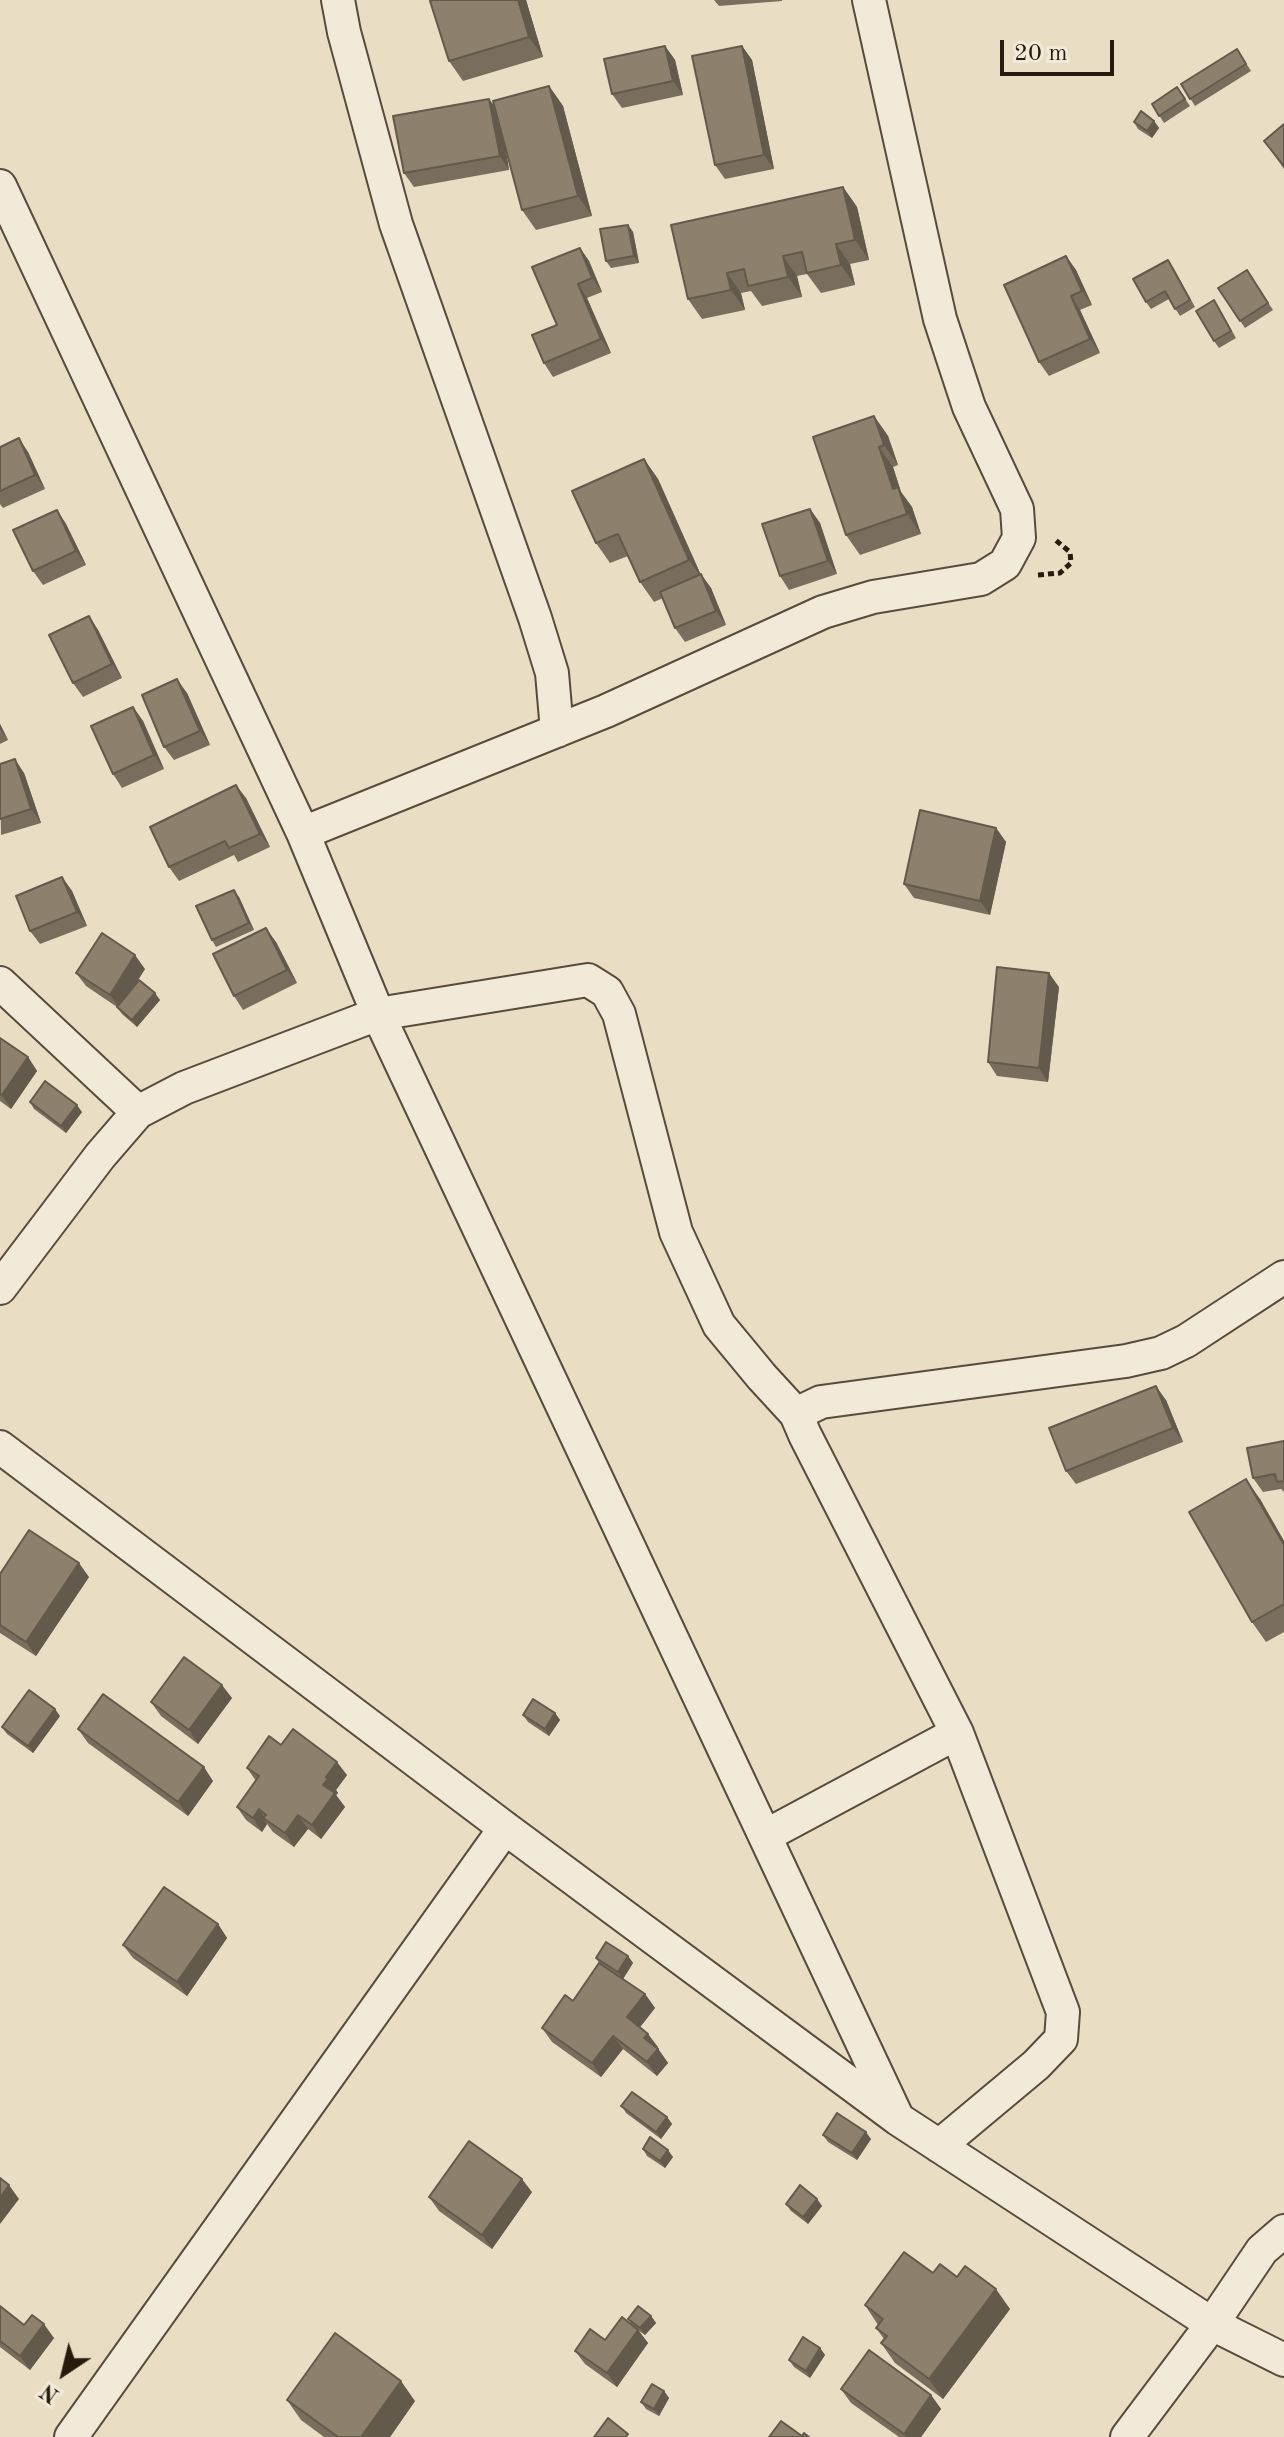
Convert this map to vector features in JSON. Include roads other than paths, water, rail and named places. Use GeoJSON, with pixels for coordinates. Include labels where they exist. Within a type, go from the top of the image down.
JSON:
{"type":"FeatureCollection","features":[{"type":"Feature","properties":{"kind":"street"},"geometry":{"type":"LineString","coordinates":[[338,0],[396,224],[552,673],[557,731]]}},
{"type":"Feature","properties":{"kind":"street"},"geometry":{"type":"LineString","coordinates":[[303,833],[557,731],[823,612],[873,597],[981,579],[1005,564],[1019,538],[1017,509],[969,407],[940,319],[869,0]]}},
{"type":"Feature","properties":{"kind":"street"},"geometry":{"type":"LineString","coordinates":[[0,186],[303,833],[378,1014],[898,2119]]}},
{"type":"Feature","properties":{"kind":"street"},"geometry":{"type":"LineString","coordinates":[[0,1288],[100,1156],[138,1112],[184,1088],[378,1014],[588,980],[607,992],[619,1014],[676,1232],[719,1325],[796,1414],[957,1733],[1063,2012],[1061,2039],[1036,2065],[939,2146]]}},
{"type":"Feature","properties":{"kind":"street"},"geometry":{"type":"LineString","coordinates":[[0,983],[138,1112]]}},
{"type":"Feature","properties":{"kind":"street"},"geometry":{"type":"LineString","coordinates":[[796,1414],[821,1402],[1126,1361],[1161,1353],[1186,1341],[1284,1277]]}},
{"type":"Feature","properties":{"kind":"street"},"geometry":{"type":"LineString","coordinates":[[5,1463],[898,2119],[1212,2324],[1284,2360]]}},
{"type":"Feature","properties":{"kind":"street"},"geometry":{"type":"LineString","coordinates":[[765,1836],[957,1733]]}},
{"type":"Feature","properties":{"kind":"street"},"geometry":{"type":"LineString","coordinates":[[71,2437],[505,1828]]}},
{"type":"Feature","properties":{"kind":"street"},"geometry":{"type":"LineString","coordinates":[[1127,2437],[1212,2324],[1262,2250],[1284,2231]]}}]}
